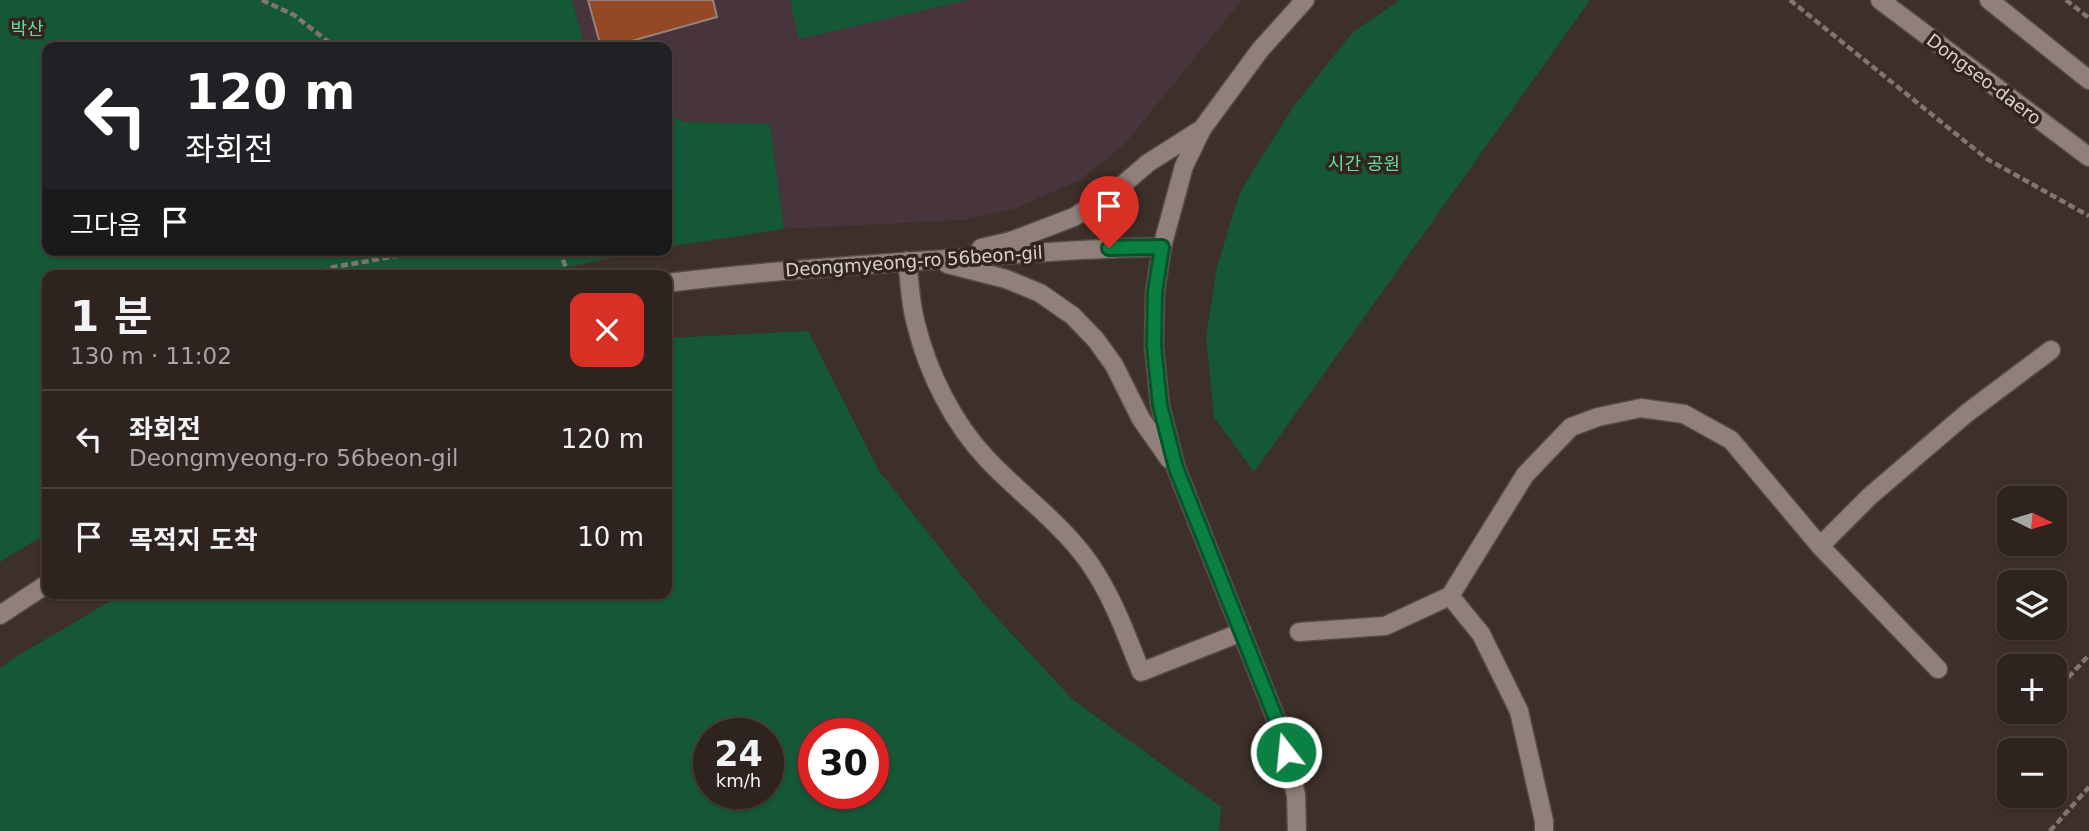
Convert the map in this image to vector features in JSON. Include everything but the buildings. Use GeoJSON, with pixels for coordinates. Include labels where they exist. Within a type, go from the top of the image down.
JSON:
{"type":"FeatureCollection","features":[{"type":"Feature","properties":{"kind":"street"},"geometry":{"type":"LineString","coordinates":[[1297,831],[1296,795],[1281,731],[1176,468],[1160,405],[1154,346],[1155,292],[1162,247],[1184,166],[1202,129],[1261,50],[1305,0]]}},
{"type":"Feature","properties":{"kind":"street","name":"Dongseo-daero"},"geometry":{"type":"LineString","coordinates":[[1880,0],[2089,157]]}},
{"type":"Feature","properties":{"kind":"street"},"geometry":{"type":"LineString","coordinates":[[1989,0],[2089,79]]}},
{"type":"Feature","properties":{"kind":"street"},"geometry":{"type":"LineString","coordinates":[[930,260],[1011,241],[1074,217],[1119,188],[1148,163],[1202,129]]}},
{"type":"Feature","properties":{"kind":"street","name":"Deongmyeong-ro 56beon-gil"},"geometry":{"type":"LineString","coordinates":[[672,282],[744,274],[1083,248],[1162,247]]}},
{"type":"Feature","properties":{"kind":"street"},"geometry":{"type":"LineString","coordinates":[[930,260],[1006,279],[1040,293],[1073,316],[1096,340],[1114,365],[1141,419],[1176,468]]}},
{"type":"Feature","properties":{"kind":"street"},"geometry":{"type":"LineString","coordinates":[[907,261],[915,323],[932,372],[958,423],[986,458],[1044,512],[1088,561],[1118,613],[1141,671],[1242,632]]}},
{"type":"Feature","properties":{"kind":"street"},"geometry":{"type":"LineString","coordinates":[[1820,546],[1870,496],[1967,413],[2051,350]]}},
{"type":"Feature","properties":{"kind":"street"},"geometry":{"type":"LineString","coordinates":[[1299,632],[1385,626],[1450,596],[1525,475],[1571,427],[1598,417],[1641,408],[1685,414],[1731,440],[1820,546],[1938,669]]}},
{"type":"Feature","properties":{"kind":"street"},"geometry":{"type":"LineString","coordinates":[[0,615],[42,587]]}},
{"type":"Feature","properties":{"kind":"street"},"geometry":{"type":"LineString","coordinates":[[1450,596],[1481,634],[1519,711],[1544,831]]}},
{"type":"Feature","properties":{"kind":"path"},"geometry":{"type":"LineString","coordinates":[[262,0],[294,15],[329,42]]}},
{"type":"Feature","properties":{"kind":"path"},"geometry":{"type":"LineString","coordinates":[[1790,0],[1987,159],[2089,216]]}},
{"type":"Feature","properties":{"kind":"path"},"geometry":{"type":"LineString","coordinates":[[2066,0],[2089,18]]}},
{"type":"Feature","properties":{"kind":"path"},"geometry":{"type":"LineString","coordinates":[[326,270],[397,256]]}},
{"type":"Feature","properties":{"kind":"path"},"geometry":{"type":"LineString","coordinates":[[2067,679],[2089,655]]}},
{"type":"Feature","properties":{"kind":"path"},"geometry":{"type":"LineString","coordinates":[[2050,831],[2089,787]]}},
{"type":"Feature","properties":{"kind":"shaded area"},"geometry":{"type":"Polygon","coordinates":[[[572,0],[1242,0],[1124,145],[1080,180],[1014,209],[964,220],[784,229],[770,124],[684,122],[672,116],[672,42],[584,42],[572,0]]]}},
{"type":"Feature","properties":{"kind":"green space","name":"박산"},"geometry":{"type":"Polygon","coordinates":[[[0,0],[572,0],[584,42],[42,42],[42,256],[620,256],[556,270],[42,270],[42,536],[0,562],[0,0]]]}},
{"type":"Feature","properties":{"kind":"green space"},"geometry":{"type":"Polygon","coordinates":[[[790,0],[967,0],[799,39],[790,0]]]}},
{"type":"Feature","properties":{"kind":"green space","name":"시간 공원"},"geometry":{"type":"Polygon","coordinates":[[[1400,0],[1590,0],[1254,472],[1214,417],[1206,337],[1217,267],[1240,192],[1293,107],[1352,33],[1400,0]]]}},
{"type":"Feature","properties":{"kind":"green space"},"geometry":{"type":"Polygon","coordinates":[[[672,116],[684,122],[770,124],[784,229],[672,246],[672,116]]]}},
{"type":"Feature","properties":{"kind":"green space"},"geometry":{"type":"Polygon","coordinates":[[[808,331],[879,471],[985,605],[1073,700],[1221,807],[1219,831],[0,831],[0,668],[114,599],[672,599],[672,338],[808,331]]]}},
{"type":"Feature","properties":{"kind":"route"},"geometry":{"type":"LineString","coordinates":[[1109,248],[1162,247],[1155,292],[1154,346],[1160,405],[1176,468],[1281,731],[1286,752]]}}]}
